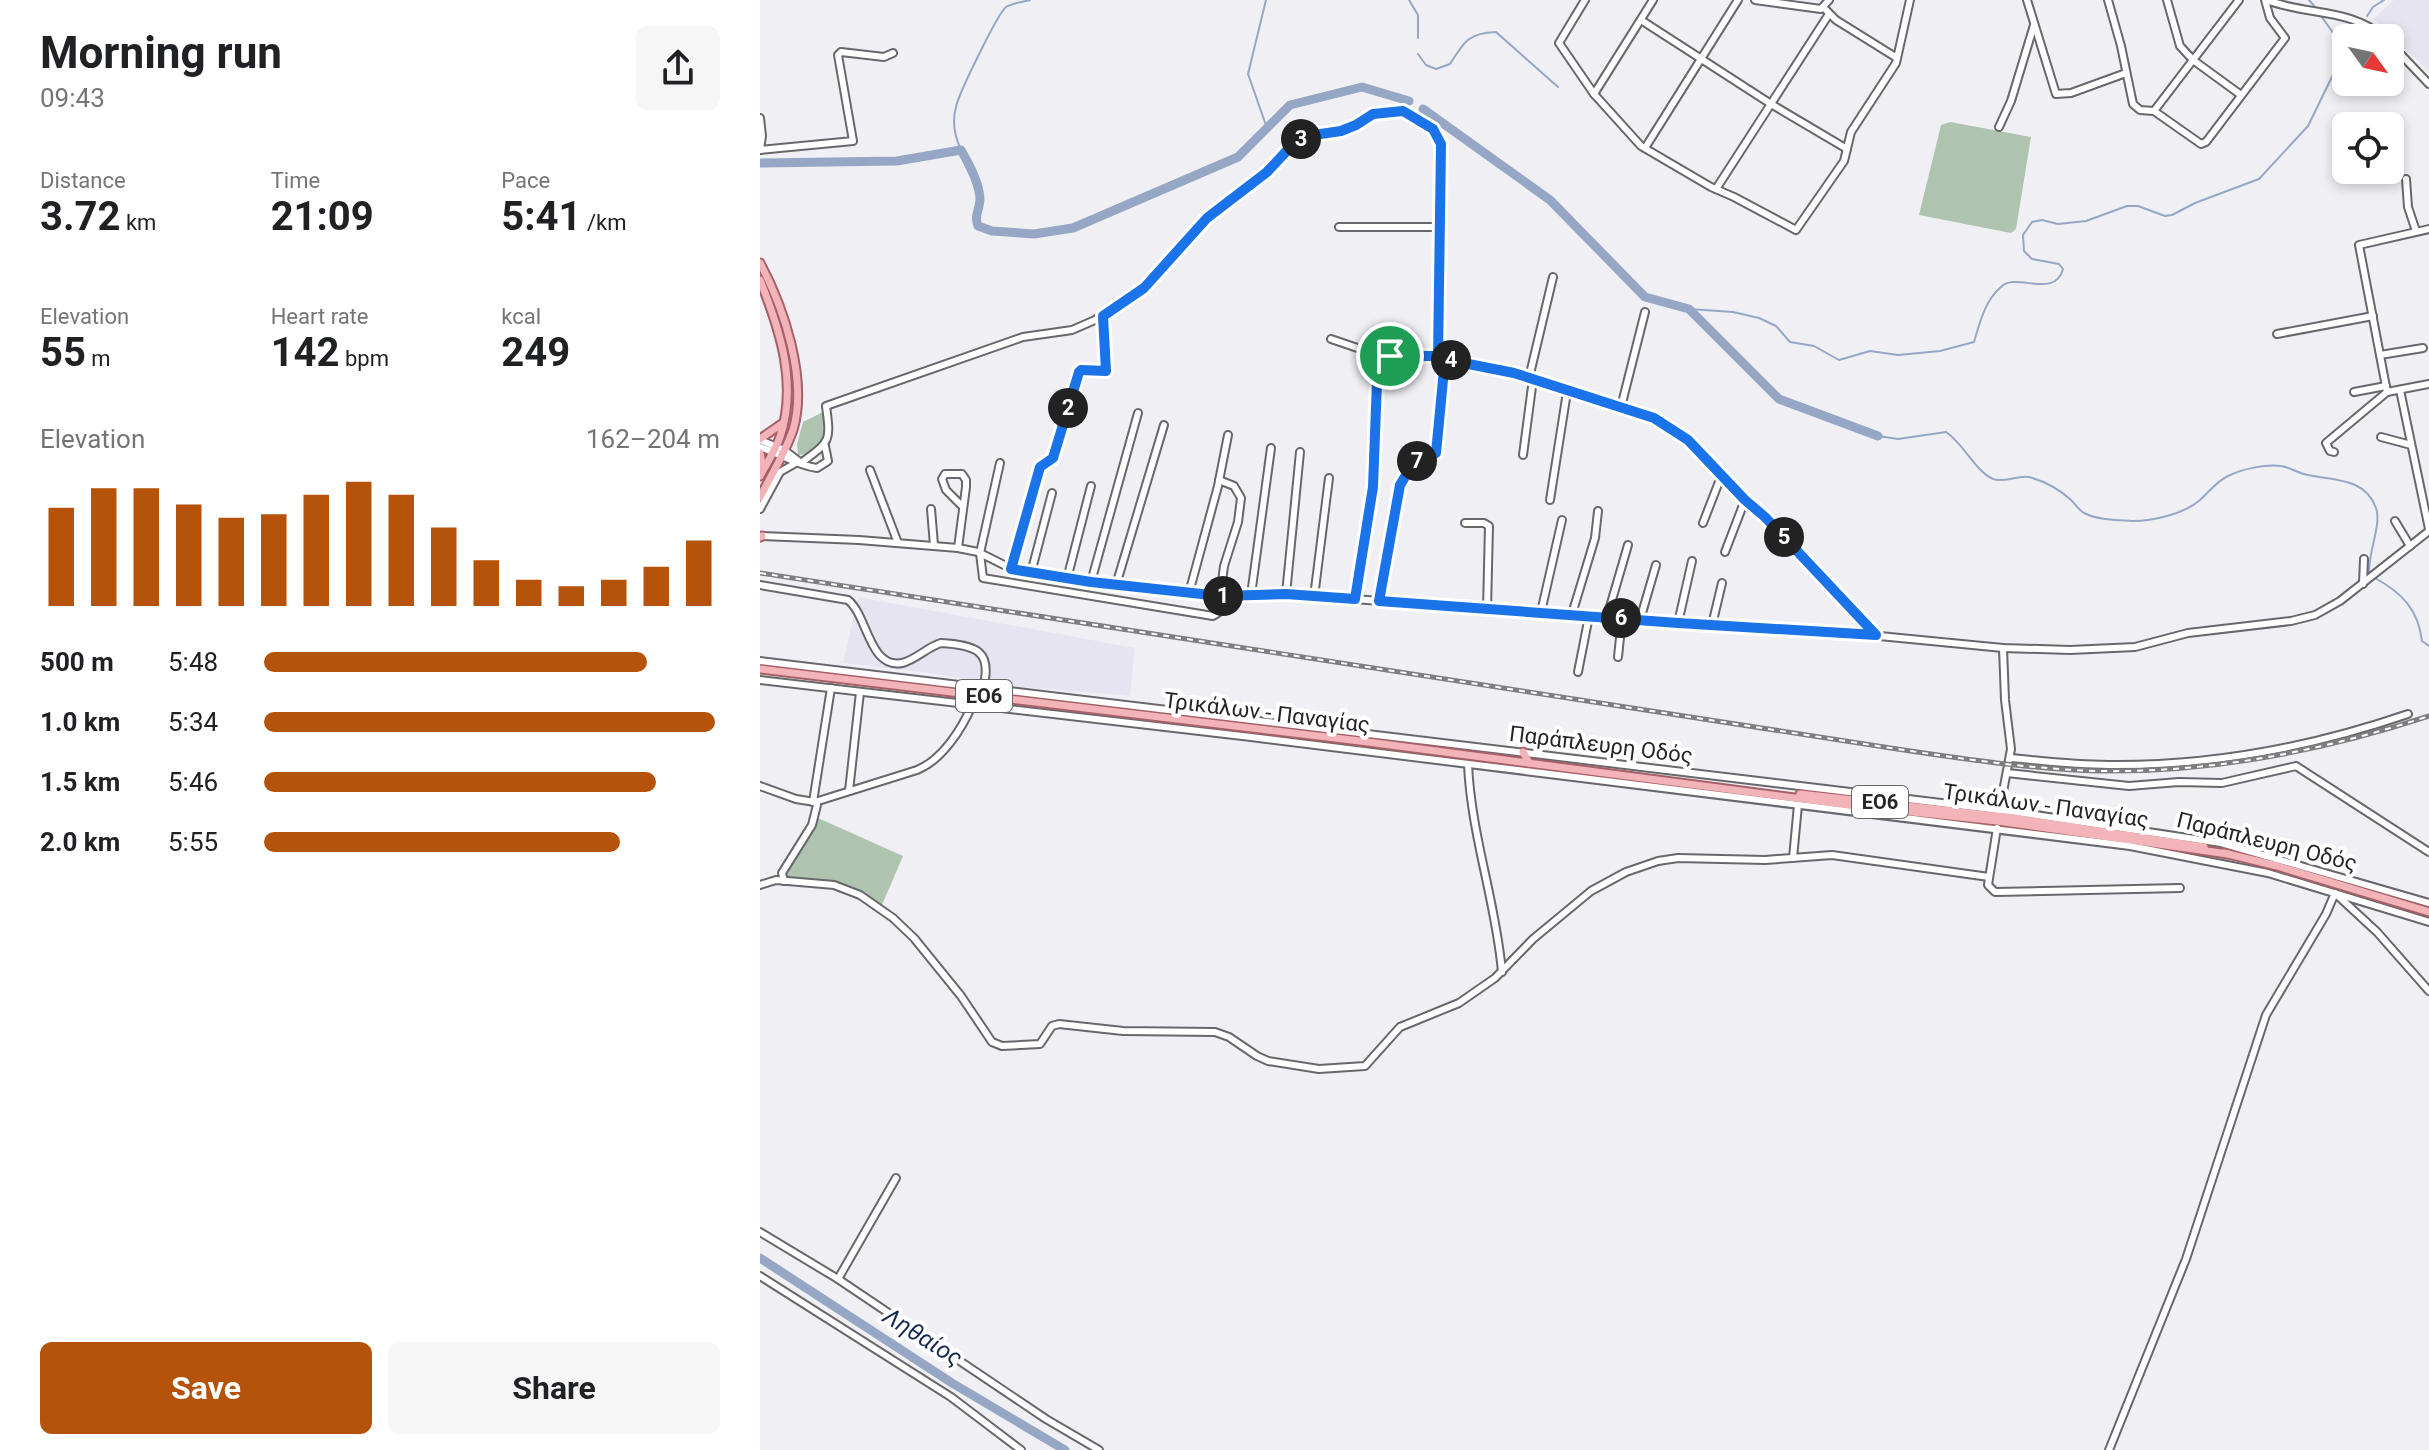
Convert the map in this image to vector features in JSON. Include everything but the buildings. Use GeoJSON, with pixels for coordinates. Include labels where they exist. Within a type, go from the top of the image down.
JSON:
{"type":"FeatureCollection","features":[{"type":"Feature","properties":{"kind":"main road"},"geometry":{"type":"LineString","coordinates":[[760,263],[784,324],[794,362],[796,409],[782,451],[760,497]]}},
{"type":"Feature","properties":{"kind":"main road"},"geometry":{"type":"LineString","coordinates":[[760,280],[777,326],[786,363],[788,396],[782,451],[761,474]]}},
{"type":"Feature","properties":{"kind":"main road"},"geometry":{"type":"LineString","coordinates":[[760,440],[784,421]]}},
{"type":"Feature","properties":{"kind":"main road"},"geometry":{"type":"LineString","coordinates":[[760,450],[761,474]]}},
{"type":"Feature","properties":{"kind":"main road","name":"Τρικάλων - Παναγίας"},"geometry":{"type":"LineString","coordinates":[[763,670],[1257,729],[1468,760],[1529,763],[1762,792],[1824,795],[2168,840],[2277,866],[2429,912]]}},
{"type":"Feature","properties":{"kind":"main road"},"geometry":{"type":"LineString","coordinates":[[1200,722],[1206,731]]}},
{"type":"Feature","properties":{"kind":"main road"},"geometry":{"type":"LineString","coordinates":[[1251,737],[1257,729]]}},
{"type":"Feature","properties":{"kind":"main road"},"geometry":{"type":"LineString","coordinates":[[1468,760],[1477,747]]}},
{"type":"Feature","properties":{"kind":"main road"},"geometry":{"type":"LineString","coordinates":[[1523,752],[1529,763]]}},
{"type":"Feature","properties":{"kind":"street"},"geometry":{"type":"LineString","coordinates":[[1585,0],[1559,43],[1594,94],[1621,126],[1645,148],[1796,230],[1844,161],[1851,132],[1897,58],[1910,0]]}},
{"type":"Feature","properties":{"kind":"street"},"geometry":{"type":"LineString","coordinates":[[1594,94],[1653,0]]}},
{"type":"Feature","properties":{"kind":"street"},"geometry":{"type":"LineString","coordinates":[[1645,148],[1738,0]]}},
{"type":"Feature","properties":{"kind":"street"},"geometry":{"type":"LineString","coordinates":[[1755,0],[1827,11],[1897,58]]}},
{"type":"Feature","properties":{"kind":"street"},"geometry":{"type":"LineString","coordinates":[[1716,189],[1827,11],[1829,0]]}},
{"type":"Feature","properties":{"kind":"street"},"geometry":{"type":"LineString","coordinates":[[2027,0],[2056,94],[2071,93],[2126,73]]}},
{"type":"Feature","properties":{"kind":"street"},"geometry":{"type":"LineString","coordinates":[[2108,0],[2133,104],[2140,110],[2154,111],[2201,144],[2206,142],[2285,38],[2270,18],[2266,0]]}},
{"type":"Feature","properties":{"kind":"street"},"geometry":{"type":"LineString","coordinates":[[2167,0],[2180,46],[2193,60],[2241,95]]}},
{"type":"Feature","properties":{"kind":"street"},"geometry":{"type":"LineString","coordinates":[[2154,111],[2239,0]]}},
{"type":"Feature","properties":{"kind":"street"},"geometry":{"type":"LineString","coordinates":[[2266,0],[2289,8],[2321,11],[2363,24]]}},
{"type":"Feature","properties":{"kind":"street"},"geometry":{"type":"LineString","coordinates":[[1641,20],[1847,149]]}},
{"type":"Feature","properties":{"kind":"street"},"geometry":{"type":"LineString","coordinates":[[1999,127],[2011,101],[2034,24]]}},
{"type":"Feature","properties":{"kind":"street"},"geometry":{"type":"LineString","coordinates":[[760,118],[760,149],[853,141],[838,55],[843,52],[884,57],[893,53]]}},
{"type":"Feature","properties":{"kind":"street"},"geometry":{"type":"LineString","coordinates":[[2404,58],[2429,84]]}},
{"type":"Feature","properties":{"kind":"street"},"geometry":{"type":"LineString","coordinates":[[760,440],[782,451],[798,464],[817,468],[826,465],[829,456],[825,446],[829,433],[826,406],[1023,337],[1072,330],[1103,316],[1144,288],[1207,218],[1267,172],[1294,143],[1307,136],[1341,131],[1373,114],[1391,110],[1409,112],[1440,138],[1437,356]]}},
{"type":"Feature","properties":{"kind":"street"},"geometry":{"type":"LineString","coordinates":[[2406,179],[2408,207],[2416,231]]}},
{"type":"Feature","properties":{"kind":"street"},"geometry":{"type":"LineString","coordinates":[[1339,227],[1439,227]]}},
{"type":"Feature","properties":{"kind":"street"},"geometry":{"type":"LineString","coordinates":[[2386,389],[2359,245],[2429,229]]}},
{"type":"Feature","properties":{"kind":"street"},"geometry":{"type":"LineString","coordinates":[[1523,455],[1531,378],[1553,277]]}},
{"type":"Feature","properties":{"kind":"street"},"geometry":{"type":"LineString","coordinates":[[1621,407],[1645,312]]}},
{"type":"Feature","properties":{"kind":"street"},"geometry":{"type":"LineString","coordinates":[[1011,569],[1040,467],[1053,458],[1079,372],[1106,371],[1103,316]]}},
{"type":"Feature","properties":{"kind":"street"},"geometry":{"type":"LineString","coordinates":[[2277,334],[2373,316]]}},
{"type":"Feature","properties":{"kind":"street"},"geometry":{"type":"LineString","coordinates":[[1331,339],[1378,355],[1437,356],[1470,362],[1531,378],[1654,418],[1675,430],[1722,474],[1876,635]]}},
{"type":"Feature","properties":{"kind":"street"},"geometry":{"type":"LineString","coordinates":[[2380,355],[2423,348]]}},
{"type":"Feature","properties":{"kind":"street"},"geometry":{"type":"LineString","coordinates":[[1355,599],[1373,487],[1378,355]]}},
{"type":"Feature","properties":{"kind":"street"},"geometry":{"type":"LineString","coordinates":[[1379,601],[1400,485],[1413,464],[1436,453],[1445,359]]}},
{"type":"Feature","properties":{"kind":"street"},"geometry":{"type":"LineString","coordinates":[[2354,392],[2400,390],[2429,384]]}},
{"type":"Feature","properties":{"kind":"street"},"geometry":{"type":"LineString","coordinates":[[2334,452],[2326,443],[2386,389]]}},
{"type":"Feature","properties":{"kind":"street"},"geometry":{"type":"LineString","coordinates":[[761,536],[958,548],[980,553],[1011,569],[1031,573],[1220,596],[1286,594],[1876,635],[2003,648],[2118,649],[2188,633],[2291,621],[2328,609],[2429,530],[2400,390]]}},
{"type":"Feature","properties":{"kind":"street"},"geometry":{"type":"LineString","coordinates":[[1550,500],[1567,392]]}},
{"type":"Feature","properties":{"kind":"street"},"geometry":{"type":"LineString","coordinates":[[1091,582],[1138,413]]}},
{"type":"Feature","properties":{"kind":"street"},"geometry":{"type":"LineString","coordinates":[[1110,600],[1164,425]]}},
{"type":"Feature","properties":{"kind":"street"},"geometry":{"type":"LineString","coordinates":[[1189,593],[1228,435]]}},
{"type":"Feature","properties":{"kind":"street"},"geometry":{"type":"LineString","coordinates":[[2381,437],[2411,445]]}},
{"type":"Feature","properties":{"kind":"street"},"geometry":{"type":"LineString","coordinates":[[760,509],[780,472],[825,446]]}},
{"type":"Feature","properties":{"kind":"street"},"geometry":{"type":"LineString","coordinates":[[1251,595],[1271,448]]}},
{"type":"Feature","properties":{"kind":"street"},"geometry":{"type":"LineString","coordinates":[[760,450],[782,451]]}},
{"type":"Feature","properties":{"kind":"street"},"geometry":{"type":"LineString","coordinates":[[1286,594],[1300,452]]}},
{"type":"Feature","properties":{"kind":"street"},"geometry":{"type":"LineString","coordinates":[[1000,463],[980,553],[985,579],[1216,616],[1224,566],[1238,522],[1241,498],[1234,486],[1219,480]]}},
{"type":"Feature","properties":{"kind":"street"},"geometry":{"type":"LineString","coordinates":[[870,470],[898,543]]}},
{"type":"Feature","properties":{"kind":"street"},"geometry":{"type":"LineString","coordinates":[[958,548],[966,487],[965,478],[959,473],[945,474],[942,479],[946,490],[963,507]]}},
{"type":"Feature","properties":{"kind":"street"},"geometry":{"type":"LineString","coordinates":[[1703,523],[1722,474]]}},
{"type":"Feature","properties":{"kind":"street"},"geometry":{"type":"LineString","coordinates":[[1314,597],[1329,478]]}},
{"type":"Feature","properties":{"kind":"street"},"geometry":{"type":"LineString","coordinates":[[1067,579],[1091,486]]}},
{"type":"Feature","properties":{"kind":"street"},"geometry":{"type":"LineString","coordinates":[[1031,573],[1052,493]]}},
{"type":"Feature","properties":{"kind":"street"},"geometry":{"type":"LineString","coordinates":[[1725,552],[1745,500]]}},
{"type":"Feature","properties":{"kind":"street"},"geometry":{"type":"LineString","coordinates":[[931,509],[934,545]]}},
{"type":"Feature","properties":{"kind":"street"},"geometry":{"type":"LineString","coordinates":[[1572,614],[1595,538],[1598,511]]}},
{"type":"Feature","properties":{"kind":"street"},"geometry":{"type":"LineString","coordinates":[[1541,612],[1562,520]]}},
{"type":"Feature","properties":{"kind":"street"},"geometry":{"type":"LineString","coordinates":[[2395,521],[2410,546]]}},
{"type":"Feature","properties":{"kind":"street"},"geometry":{"type":"LineString","coordinates":[[1465,523],[1486,523],[1489,526],[1487,609]]}},
{"type":"Feature","properties":{"kind":"street"},"geometry":{"type":"LineString","coordinates":[[1607,617],[1628,545]]}},
{"type":"Feature","properties":{"kind":"street"},"geometry":{"type":"LineString","coordinates":[[2363,584],[2364,559]]}},
{"type":"Feature","properties":{"kind":"street"},"geometry":{"type":"LineString","coordinates":[[1678,623],[1692,561]]}},
{"type":"Feature","properties":{"kind":"street"},"geometry":{"type":"LineString","coordinates":[[1640,620],[1656,565]]}},
{"type":"Feature","properties":{"kind":"street"},"geometry":{"type":"LineString","coordinates":[[1712,625],[1722,583]]}},
{"type":"Feature","properties":{"kind":"street"},"geometry":{"type":"LineString","coordinates":[[760,585],[848,600],[859,611],[876,652],[887,661],[905,662],[941,643],[977,651],[987,662],[983,688]]}},
{"type":"Feature","properties":{"kind":"street"},"geometry":{"type":"LineString","coordinates":[[1578,672],[1589,616]]}},
{"type":"Feature","properties":{"kind":"street"},"geometry":{"type":"LineString","coordinates":[[1618,657],[1622,618]]}},
{"type":"Feature","properties":{"kind":"street"},"geometry":{"type":"LineString","coordinates":[[2003,648],[2010,758],[1989,877],[1990,888],[2002,893],[2180,888]]}},
{"type":"Feature","properties":{"kind":"street","name":"Παράπλευρη Οδός"},"geometry":{"type":"LineString","coordinates":[[760,661],[1523,752],[1998,819],[2221,843],[2429,903]]}},
{"type":"Feature","properties":{"kind":"street","name":"Παράπλευρη Οδός"},"geometry":{"type":"LineString","coordinates":[[760,680],[1468,760],[1798,805],[1998,819],[2268,873],[2429,922]]}},
{"type":"Feature","properties":{"kind":"street"},"geometry":{"type":"LineString","coordinates":[[781,878],[812,825],[831,688]]}},
{"type":"Feature","properties":{"kind":"street"},"geometry":{"type":"LineString","coordinates":[[849,791],[860,692]]}},
{"type":"Feature","properties":{"kind":"street"},"geometry":{"type":"LineString","coordinates":[[760,786],[815,804],[927,765],[959,731],[972,705]]}},
{"type":"Feature","properties":{"kind":"street"},"geometry":{"type":"LineString","coordinates":[[2010,758],[2108,765],[2202,759],[2295,746],[2408,714]]}},
{"type":"Feature","properties":{"kind":"street"},"geometry":{"type":"LineString","coordinates":[[1468,760],[1476,836],[1497,929],[1502,972]]}},
{"type":"Feature","properties":{"kind":"street"},"geometry":{"type":"LineString","coordinates":[[2007,773],[2122,787],[2188,781],[2222,783],[2296,766],[2429,852]]}},
{"type":"Feature","properties":{"kind":"street"},"geometry":{"type":"LineString","coordinates":[[1793,858],[1798,805]]}},
{"type":"Feature","properties":{"kind":"street"},"geometry":{"type":"LineString","coordinates":[[760,885],[781,878],[838,885],[860,895],[888,914],[921,946],[990,1038],[1002,1046],[1038,1045],[1045,1040],[1052,1026],[1059,1024],[1123,1031],[1206,1032],[1229,1037],[1268,1061],[1319,1069],[1361,1067],[1370,1062],[1400,1027],[1459,1003],[1502,972],[1538,935],[1591,891],[1634,869],[1669,858],[1844,856],[1989,877]]}},
{"type":"Feature","properties":{"kind":"street"},"geometry":{"type":"LineString","coordinates":[[2109,1450],[2186,1259],[2266,1015],[2326,914],[2335,893],[2377,932],[2429,991]]}},
{"type":"Feature","properties":{"kind":"street"},"geometry":{"type":"LineString","coordinates":[[838,1279],[896,1178]]}},
{"type":"Feature","properties":{"kind":"street"},"geometry":{"type":"LineString","coordinates":[[760,1232],[838,1279],[1046,1419],[1099,1450]]}},
{"type":"Feature","properties":{"kind":"street"},"geometry":{"type":"LineString","coordinates":[[760,1276],[951,1397],[1021,1450]]}},
{"type":"Feature","properties":{"kind":"shaded area"},"geometry":{"type":"Polygon","coordinates":[[[2394,0],[2429,0],[2429,71],[2404,48],[2404,24],[2378,24],[2373,19],[2394,0]]]}},
{"type":"Feature","properties":{"kind":"shaded area"},"geometry":{"type":"Polygon","coordinates":[[[858,597],[1135,648],[1130,696],[1002,685],[843,663],[858,597]]]}},
{"type":"Feature","properties":{"kind":"green space"},"geometry":{"type":"Polygon","coordinates":[[[1950,122],[2031,137],[2016,229],[2011,233],[1919,215],[1941,125],[1950,122]]]}},
{"type":"Feature","properties":{"kind":"green space"},"geometry":{"type":"Polygon","coordinates":[[[825,411],[823,441],[814,451],[798,455],[797,444],[803,422],[825,411]]]}},
{"type":"Feature","properties":{"kind":"green space"},"geometry":{"type":"Polygon","coordinates":[[[818,818],[903,856],[881,907],[844,885],[787,876],[786,872],[818,818]]]}},
{"type":"Feature","properties":{"kind":"waterway"},"geometry":{"type":"LineString","coordinates":[[961,150],[955,129],[958,100],[995,23],[1006,7],[1030,0]]}},
{"type":"Feature","properties":{"kind":"waterway"},"geometry":{"type":"LineString","coordinates":[[1266,0],[1248,74],[1267,128]]}},
{"type":"Feature","properties":{"kind":"waterway"},"geometry":{"type":"LineString","coordinates":[[1409,0],[1418,15],[1418,38]]}},
{"type":"Feature","properties":{"kind":"waterway"},"geometry":{"type":"LineString","coordinates":[[2309,0],[2316,8]]}},
{"type":"Feature","properties":{"kind":"waterway"},"geometry":{"type":"LineString","coordinates":[[2367,16],[2373,7],[2384,0]]}},
{"type":"Feature","properties":{"kind":"waterway"},"geometry":{"type":"LineString","coordinates":[[2319,13],[2332,31]]}},
{"type":"Feature","properties":{"kind":"waterway"},"geometry":{"type":"LineString","coordinates":[[1418,54],[1426,65],[1436,69],[1450,64],[1463,44],[1473,37],[1496,32],[1558,87]]}},
{"type":"Feature","properties":{"kind":"waterway"},"geometry":{"type":"LineString","coordinates":[[1689,309],[1733,312],[1759,318],[1776,326],[1790,342],[1814,346],[1839,360],[1870,351],[1898,355],[1940,351],[1974,342],[1987,305],[2002,286],[2017,282],[2044,284],[2059,278],[2063,269],[2059,264],[2032,259],[2024,251],[2023,235],[2032,222],[2042,220],[2058,224],[2086,221],[2127,206],[2172,215],[2259,179],[2308,126],[2332,77]]}},
{"type":"Feature","properties":{"kind":"waterway"},"geometry":{"type":"LineString","coordinates":[[760,163],[897,161],[961,150],[978,187],[978,226],[992,231],[1034,234],[1073,228],[1238,157],[1290,105],[1362,87],[1409,101]]}},
{"type":"Feature","properties":{"kind":"waterway"},"geometry":{"type":"LineString","coordinates":[[1423,109],[1550,200],[1645,297],[1689,309],[1779,399],[1878,436]]}},
{"type":"Feature","properties":{"kind":"waterway"},"geometry":{"type":"LineString","coordinates":[[1878,436],[1898,439],[1946,432],[1993,479],[2035,479],[2062,493],[2084,513],[2108,519],[2140,521],[2177,513],[2200,500],[2224,478],[2261,466],[2287,467],[2304,474],[2346,482],[2364,490],[2376,508],[2377,522],[2369,573]]}},
{"type":"Feature","properties":{"kind":"waterway"},"geometry":{"type":"LineString","coordinates":[[2375,578],[2407,603],[2417,620],[2422,641],[2429,646]]}},
{"type":"Feature","properties":{"kind":"waterway","name":"Ληθαίος"},"geometry":{"type":"LineString","coordinates":[[760,1258],[952,1383],[1065,1450]]}},
{"type":"Feature","properties":{"kind":"railway"},"geometry":{"type":"LineString","coordinates":[[760,573],[1897,749],[2047,768],[2141,771],[2225,764],[2348,740],[2429,716]]}},
{"type":"Feature","properties":{"kind":"route"},"geometry":{"type":"LineString","coordinates":[[1390,356],[1378,355],[1373,487],[1355,599],[1286,594],[1220,596],[1067,579],[1011,569],[1040,467],[1053,458],[1079,372],[1106,371],[1103,316],[1144,288],[1207,218],[1279,162],[1294,143],[1322,132],[1341,131],[1365,117],[1391,110],[1409,112],[1440,138],[1438,358],[1470,362],[1514,373],[1643,414],[1675,430],[1700,450],[1876,635],[1379,601],[1398,490],[1413,464],[1436,453],[1445,359],[1439,359],[1438,358],[1437,356],[1390,356]]}}]}
